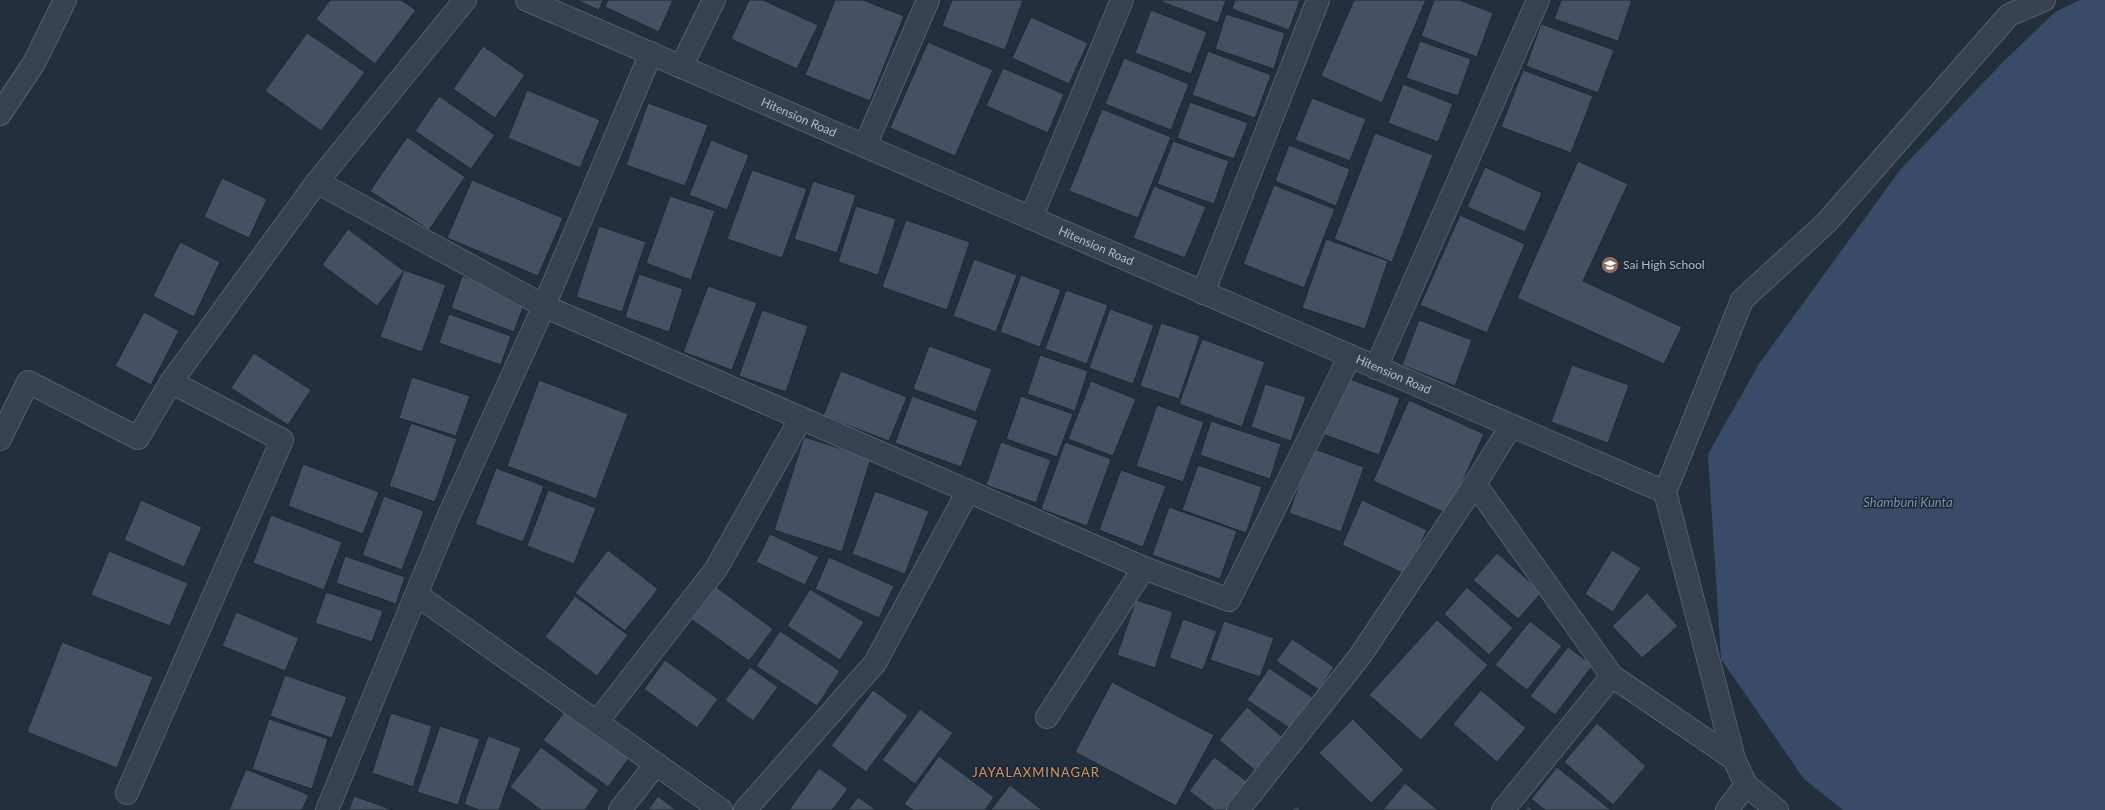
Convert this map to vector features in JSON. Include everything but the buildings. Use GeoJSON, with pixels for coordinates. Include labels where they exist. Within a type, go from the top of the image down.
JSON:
{"type":"FeatureCollection","features":[{"type":"Feature","properties":{"kind":"street"},"geometry":{"type":"LineString","coordinates":[[0,114],[34,63],[65,0]]}},
{"type":"Feature","properties":{"kind":"street"},"geometry":{"type":"LineString","coordinates":[[0,439],[28,382],[138,438],[171,382],[317,182],[465,0]]}},
{"type":"Feature","properties":{"kind":"street","name":"Hitension Road"},"geometry":{"type":"LineString","coordinates":[[527,0],[1665,492]]}},
{"type":"Feature","properties":{"kind":"street"},"geometry":{"type":"LineString","coordinates":[[681,67],[714,0]]}},
{"type":"Feature","properties":{"kind":"street"},"geometry":{"type":"LineString","coordinates":[[1031,218],[1122,0]]}},
{"type":"Feature","properties":{"kind":"street"},"geometry":{"type":"LineString","coordinates":[[1203,293],[1318,0]]}},
{"type":"Feature","properties":{"kind":"street"},"geometry":{"type":"LineString","coordinates":[[1376,368],[1538,0]]}},
{"type":"Feature","properties":{"kind":"street"},"geometry":{"type":"LineString","coordinates":[[1777,810],[1746,785],[1734,759],[1665,492],[1742,300],[1826,223],[2010,15],[2044,0]]}},
{"type":"Feature","properties":{"kind":"street"},"geometry":{"type":"LineString","coordinates":[[865,146],[924,1]]}},
{"type":"Feature","properties":{"kind":"street"},"geometry":{"type":"LineString","coordinates":[[327,810],[449,515],[544,306],[651,53]]}},
{"type":"Feature","properties":{"kind":"street"},"geometry":{"type":"LineString","coordinates":[[317,182],[544,306],[1144,568],[1229,600],[1350,356]]}},
{"type":"Feature","properties":{"kind":"street"},"geometry":{"type":"LineString","coordinates":[[127,793],[282,440],[171,382]]}},
{"type":"Feature","properties":{"kind":"street"},"geometry":{"type":"LineString","coordinates":[[597,722],[716,569],[802,418]]}},
{"type":"Feature","properties":{"kind":"street"},"geometry":{"type":"LineString","coordinates":[[1238,810],[1360,656],[1476,484],[1511,426]]}},
{"type":"Feature","properties":{"kind":"street"},"geometry":{"type":"LineString","coordinates":[[1476,484],[1612,676],[1734,759]]}},
{"type":"Feature","properties":{"kind":"street"},"geometry":{"type":"LineString","coordinates":[[745,810],[875,662],[968,491]]}},
{"type":"Feature","properties":{"kind":"street"},"geometry":{"type":"LineString","coordinates":[[1047,717],[1144,568]]}},
{"type":"Feature","properties":{"kind":"street"},"geometry":{"type":"LineString","coordinates":[[417,595],[721,810]]}},
{"type":"Feature","properties":{"kind":"street"},"geometry":{"type":"LineString","coordinates":[[1503,810],[1612,676]]}},
{"type":"Feature","properties":{"kind":"street"},"geometry":{"type":"LineString","coordinates":[[620,810],[656,764]]}},
{"type":"Feature","properties":{"kind":"street"},"geometry":{"type":"LineString","coordinates":[[1727,810],[1746,785]]}},
{"type":"Feature","properties":{"kind":"water","name":"Shambuni Kunta"},"geometry":{"type":"Polygon","coordinates":[[[2080,0],[2105,0],[2105,810],[1843,810],[1804,779],[1721,659],[1708,454],[1759,364],[1900,170],[2004,61],[2055,12],[2080,0]]]}},
{"type":"Feature","properties":{"kind":"place","name":"Sai High School"},"geometry":{"type":"Point","coordinates":[1610,265]}},
{"type":"Feature","properties":{"kind":"district","name":"JAYALAXMINAGAR"},"geometry":{"type":"Point","coordinates":[1036,772]}}]}
